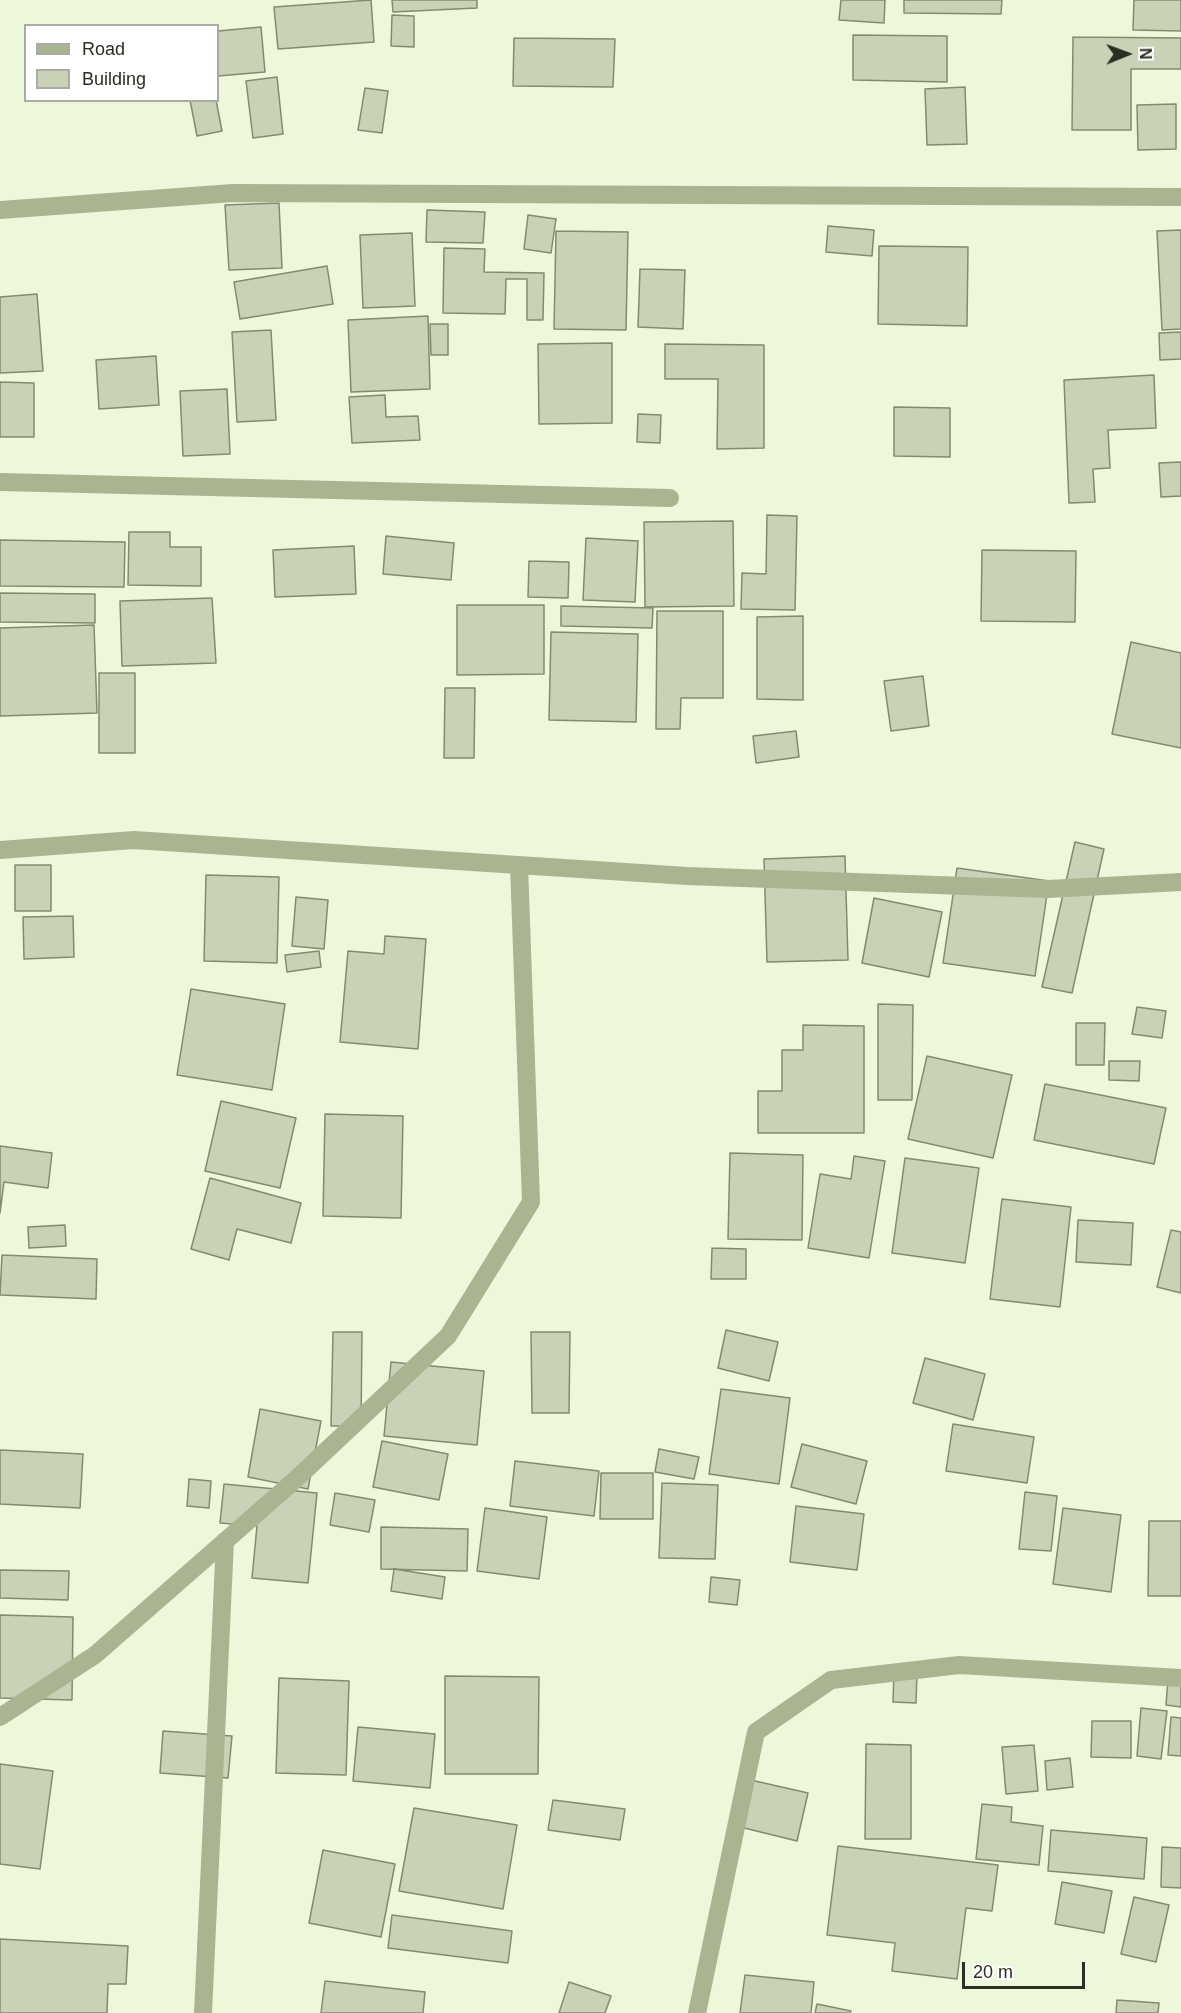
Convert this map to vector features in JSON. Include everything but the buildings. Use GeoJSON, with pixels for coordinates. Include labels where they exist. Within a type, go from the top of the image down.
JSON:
{"type":"FeatureCollection","features":[{"type":"Feature","properties":{"kind":"street"},"geometry":{"type":"LineString","coordinates":[[0,210],[233,193],[1181,197]]}},
{"type":"Feature","properties":{"kind":"street"},"geometry":{"type":"LineString","coordinates":[[0,482],[670,498]]}},
{"type":"Feature","properties":{"kind":"street"},"geometry":{"type":"LineString","coordinates":[[0,850],[134,840],[687,876],[1048,889],[1181,882]]}},
{"type":"Feature","properties":{"kind":"street"},"geometry":{"type":"LineString","coordinates":[[0,1717],[94,1655],[295,1480],[448,1336],[531,1202],[519,865]]}},
{"type":"Feature","properties":{"kind":"street"},"geometry":{"type":"LineString","coordinates":[[203,2013],[225,1541]]}},
{"type":"Feature","properties":{"kind":"street"},"geometry":{"type":"LineString","coordinates":[[697,2013],[756,1732],[831,1680],[959,1665],[1181,1678]]}}]}
